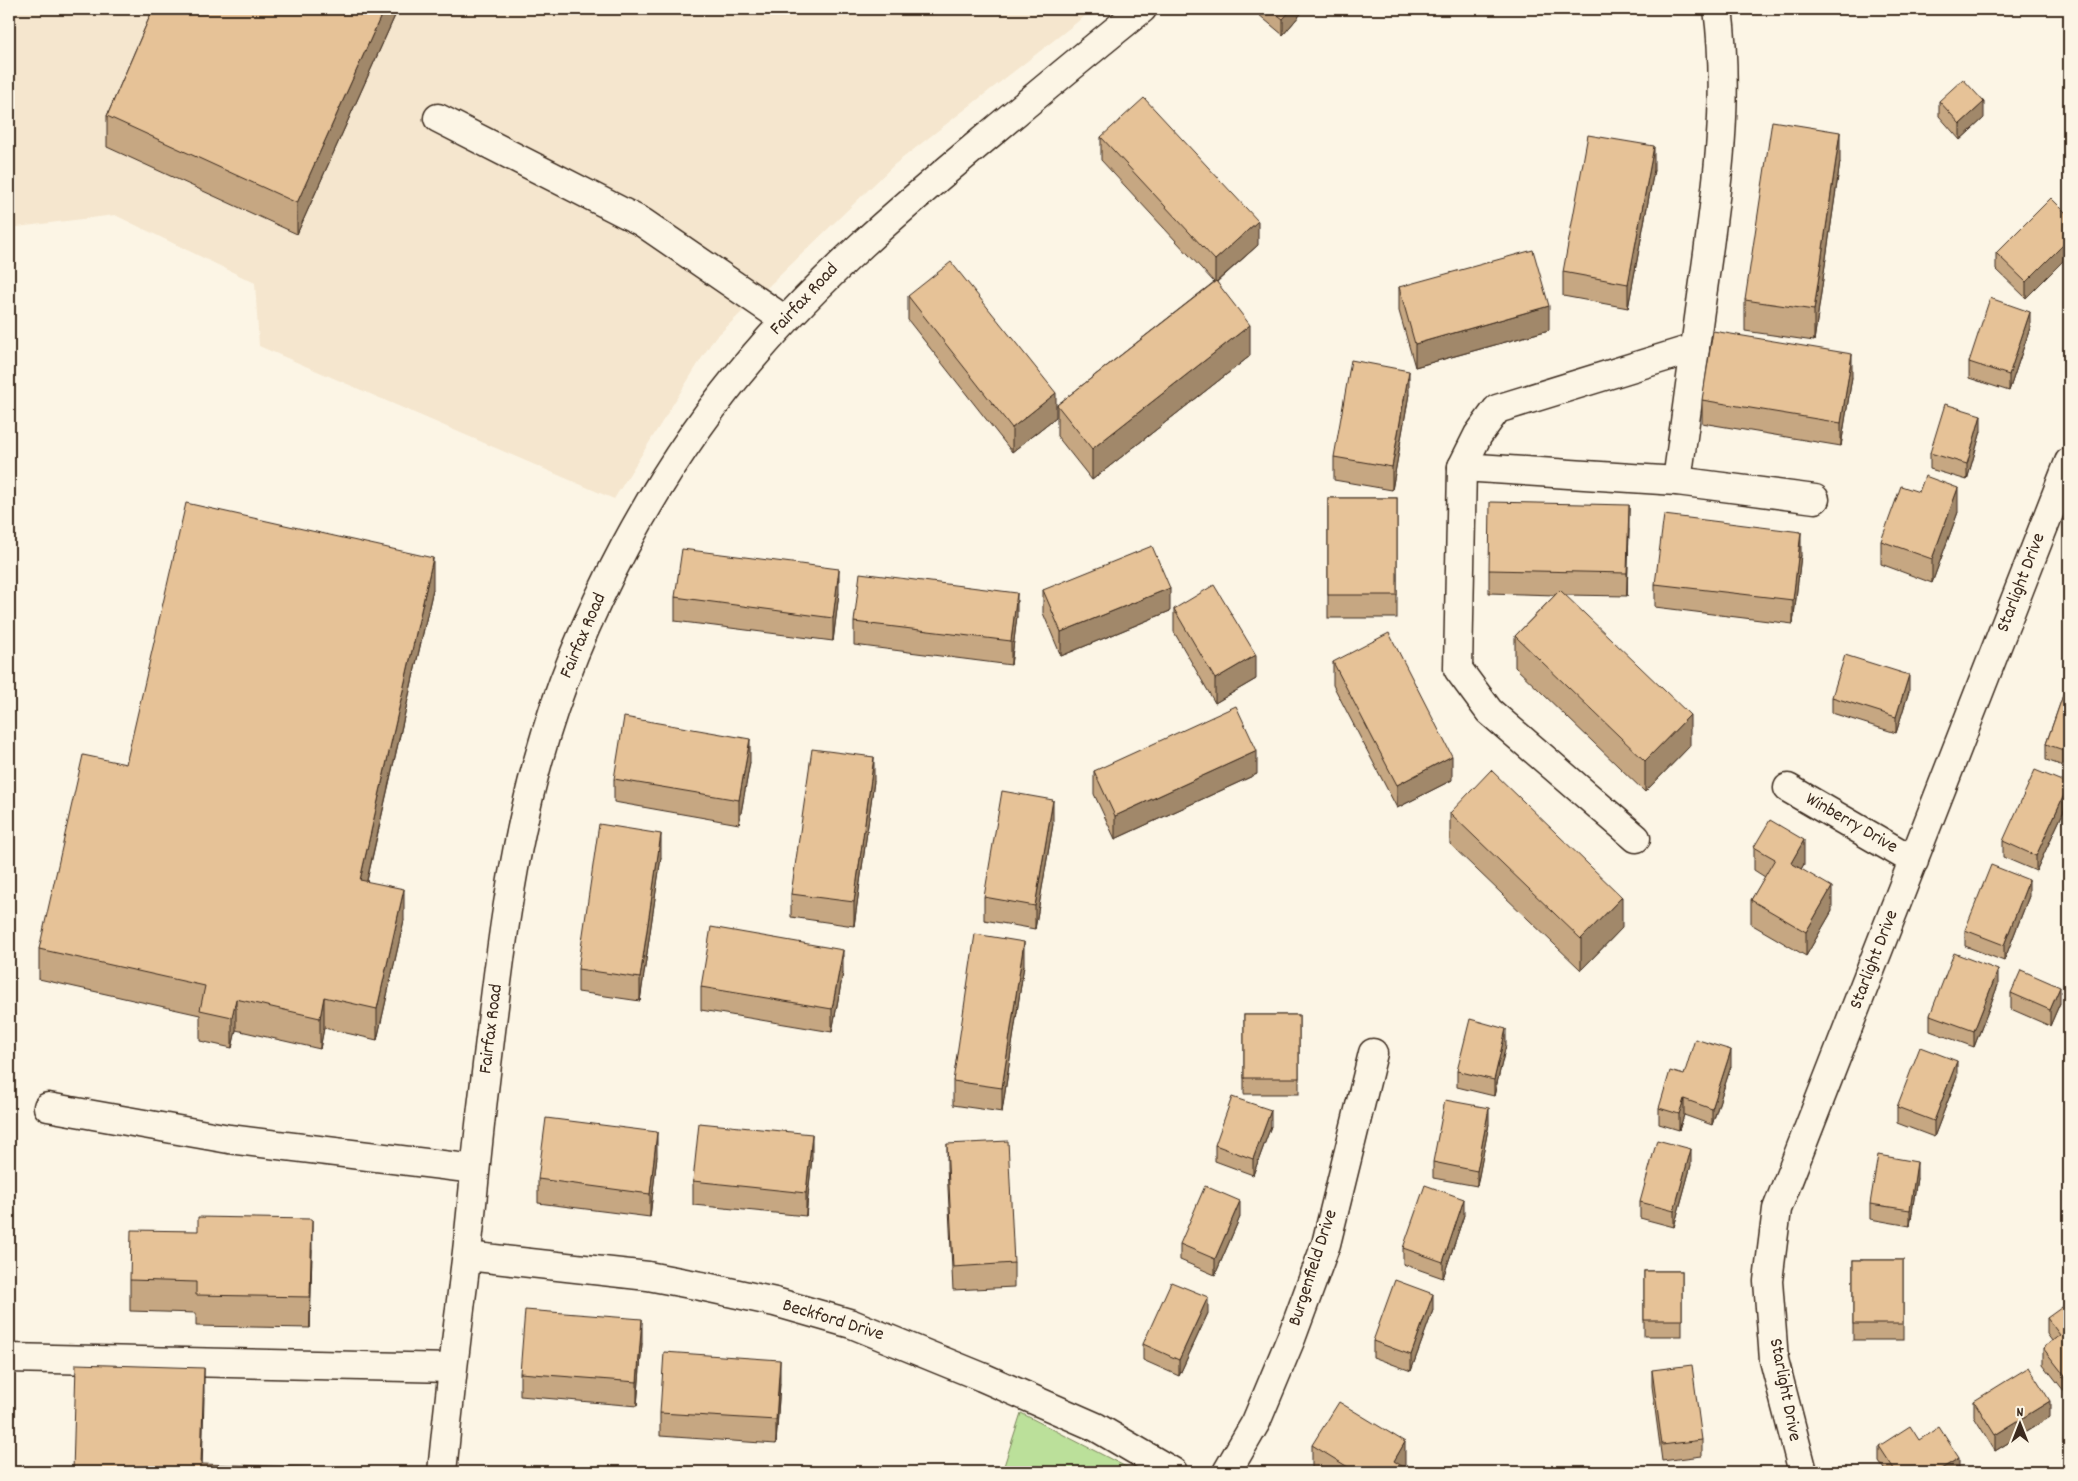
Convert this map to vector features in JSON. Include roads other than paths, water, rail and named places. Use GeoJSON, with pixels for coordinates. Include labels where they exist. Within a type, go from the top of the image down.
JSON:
{"type":"FeatureCollection","features":[{"type":"Feature","properties":{"kind":"street","name":"Fairfax Road"},"geometry":{"type":"LineString","coordinates":[[442,1472],[475,1169],[512,883],[533,778],[552,717],[597,601],[626,545],[665,479],[709,412],[785,320],[838,265],[1112,19],[1142,9]]}},
{"type":"Feature","properties":{"kind":"street"},"geometry":{"type":"LineString","coordinates":[[1677,481],[1722,132],[1722,37],[1718,9]]}},
{"type":"Feature","properties":{"kind":"street"},"geometry":{"type":"LineString","coordinates":[[438,118],[642,222],[785,320]]}},
{"type":"Feature","properties":{"kind":"street"},"geometry":{"type":"LineString","coordinates":[[1636,838],[1489,711],[1458,669],[1462,467],[1478,435],[1497,409],[1695,348]]}},
{"type":"Feature","properties":{"kind":"street","name":"Starlight Drive"},"geometry":{"type":"LineString","coordinates":[[1802,1472],[1774,1360],[1768,1281],[1777,1209],[2069,462]]}},
{"type":"Feature","properties":{"kind":"street"},"geometry":{"type":"LineString","coordinates":[[1462,467],[1677,481],[1815,499]]}},
{"type":"Feature","properties":{"kind":"street","name":"Winberry Drive"},"geometry":{"type":"LineString","coordinates":[[1788,788],[1914,861]]}},
{"type":"Feature","properties":{"kind":"street","name":"Burgenfield Drive"},"geometry":{"type":"LineString","coordinates":[[1227,1472],[1259,1414],[1292,1336],[1326,1244],[1373,1053]]}},
{"type":"Feature","properties":{"kind":"street"},"geometry":{"type":"LineString","coordinates":[[48,1107],[229,1138],[475,1169]]}},
{"type":"Feature","properties":{"kind":"street","name":"Beckford Drive"},"geometry":{"type":"LineString","coordinates":[[467,1256],[648,1276],[775,1302],[852,1324],[982,1377],[1096,1427],[1173,1472]]}},
{"type":"Feature","properties":{"kind":"street"},"geometry":{"type":"LineString","coordinates":[[9,1358],[452,1368]]}}]}
